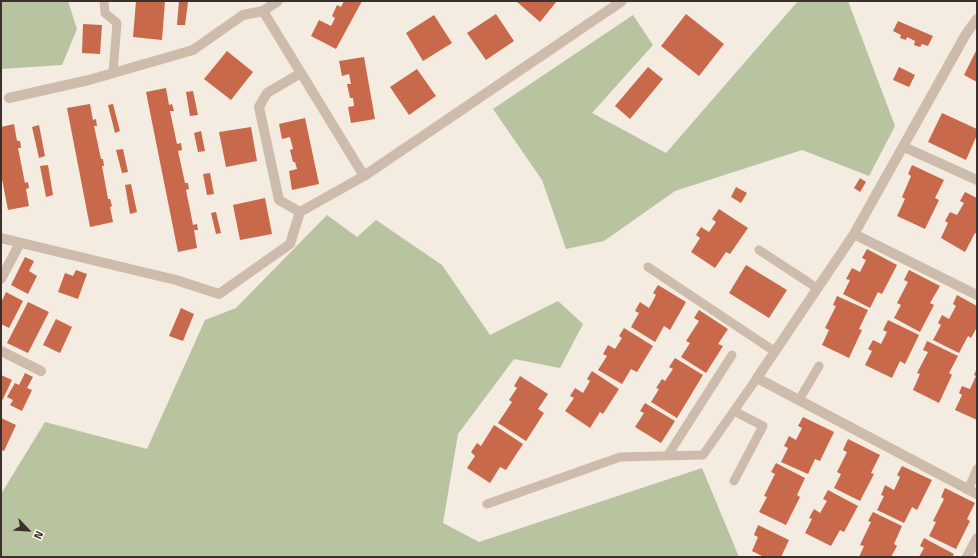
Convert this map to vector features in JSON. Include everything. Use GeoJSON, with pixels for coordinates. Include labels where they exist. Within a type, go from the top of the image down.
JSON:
{"type":"FeatureCollection","features":[{"type":"Feature","properties":{"kind":"street"},"geometry":{"type":"LineString","coordinates":[[9,98],[89,80],[193,50],[243,15],[263,11],[278,1]]}},
{"type":"Feature","properties":{"kind":"street"},"geometry":{"type":"LineString","coordinates":[[1,238],[176,280],[219,294],[290,244],[300,212],[364,176],[622,1]]}},
{"type":"Feature","properties":{"kind":"street"},"geometry":{"type":"LineString","coordinates":[[263,11],[364,176]]}},
{"type":"Feature","properties":{"kind":"street"},"geometry":{"type":"LineString","coordinates":[[977,19],[966,34],[854,234],[756,378],[977,494]]}},
{"type":"Feature","properties":{"kind":"street"},"geometry":{"type":"LineString","coordinates":[[300,212],[279,200],[260,107],[267,93],[301,73]]}},
{"type":"Feature","properties":{"kind":"street"},"geometry":{"type":"LineString","coordinates":[[904,147],[977,180]]}},
{"type":"Feature","properties":{"kind":"street"},"geometry":{"type":"LineString","coordinates":[[854,234],[977,295]]}},
{"type":"Feature","properties":{"kind":"street"},"geometry":{"type":"LineString","coordinates":[[1,279],[20,243]]}},
{"type":"Feature","properties":{"kind":"street"},"geometry":{"type":"LineString","coordinates":[[1,351],[42,371]]}},
{"type":"Feature","properties":{"kind":"street"},"geometry":{"type":"LineString","coordinates":[[968,557],[977,538]]}},
{"type":"Feature","properties":{"kind":"lane"},"geometry":{"type":"LineString","coordinates":[[104,1],[105,13],[117,23],[113,73]]}},
{"type":"Feature","properties":{"kind":"lane"},"geometry":{"type":"LineString","coordinates":[[759,250],[817,288]]}},
{"type":"Feature","properties":{"kind":"lane"},"geometry":{"type":"LineString","coordinates":[[648,267],[774,351]]}},
{"type":"Feature","properties":{"kind":"lane"},"geometry":{"type":"LineString","coordinates":[[668,456],[732,355]]}},
{"type":"Feature","properties":{"kind":"lane"},"geometry":{"type":"LineString","coordinates":[[799,400],[819,366]]}},
{"type":"Feature","properties":{"kind":"lane"},"geometry":{"type":"LineString","coordinates":[[487,504],[620,457],[703,455],[756,378]]}},
{"type":"Feature","properties":{"kind":"lane"},"geometry":{"type":"LineString","coordinates":[[734,411],[763,426],[734,481]]}},
{"type":"Feature","properties":{"kind":"lane"},"geometry":{"type":"LineString","coordinates":[[968,490],[977,469]]}},
{"type":"Feature","properties":{"kind":"green space"},"geometry":{"type":"Polygon","coordinates":[[[1,1],[68,1],[77,29],[62,65],[1,69],[1,1]]]}},
{"type":"Feature","properties":{"kind":"green space"},"geometry":{"type":"Polygon","coordinates":[[[798,1],[848,1],[895,126],[869,176],[802,150],[675,191],[604,241],[566,249],[542,180],[493,109],[633,15],[653,45],[592,113],[666,153],[798,1]]]}},
{"type":"Feature","properties":{"kind":"green space"},"geometry":{"type":"Polygon","coordinates":[[[327,215],[357,237],[376,220],[442,265],[490,335],[558,301],[583,324],[560,368],[514,359],[458,434],[443,523],[479,542],[702,468],[739,557],[1,557],[1,494],[45,422],[147,449],[205,320],[236,308],[327,215]]]}},
{"type":"Feature","properties":{"kind":"building"},"geometry":{"type":"Polygon","coordinates":[[[136,1],[165,1],[162,40],[133,37],[136,1]]]}},
{"type":"Feature","properties":{"kind":"building"},"geometry":{"type":"Polygon","coordinates":[[[179,1],[188,2],[185,25],[177,25],[179,1]]]}},
{"type":"Feature","properties":{"kind":"building"},"geometry":{"type":"Polygon","coordinates":[[[344,1],[362,1],[336,49],[311,36],[319,20],[331,26],[335,18],[332,16],[337,5],[341,7],[344,1]]]}},
{"type":"Feature","properties":{"kind":"building"},"geometry":{"type":"Polygon","coordinates":[[[516,1],[557,1],[540,22],[516,1]]]}},
{"type":"Feature","properties":{"kind":"building"},"geometry":{"type":"Polygon","coordinates":[[[496,14],[514,41],[486,60],[467,33],[496,14]]]}},
{"type":"Feature","properties":{"kind":"building"},"geometry":{"type":"Polygon","coordinates":[[[686,14],[724,44],[699,76],[661,46],[686,14]]]}},
{"type":"Feature","properties":{"kind":"building"},"geometry":{"type":"Polygon","coordinates":[[[434,15],[452,43],[423,61],[406,33],[434,15]]]}},
{"type":"Feature","properties":{"kind":"building"},"geometry":{"type":"Polygon","coordinates":[[[898,21],[933,36],[928,46],[922,44],[920,47],[914,45],[915,41],[907,37],[906,40],[900,38],[901,35],[893,31],[898,21]]]}},
{"type":"Feature","properties":{"kind":"building"},"geometry":{"type":"Polygon","coordinates":[[[83,24],[102,25],[100,54],[82,53],[83,24]]]}},
{"type":"Feature","properties":{"kind":"building"},"geometry":{"type":"Polygon","coordinates":[[[977,49],[977,82],[964,75],[977,49]]]}},
{"type":"Feature","properties":{"kind":"building"},"geometry":{"type":"Polygon","coordinates":[[[227,51],[253,72],[231,100],[204,79],[227,51]]]}},
{"type":"Feature","properties":{"kind":"building"},"geometry":{"type":"Polygon","coordinates":[[[364,57],[375,119],[351,123],[348,107],[354,106],[353,98],[350,98],[347,84],[351,84],[349,74],[342,76],[339,61],[364,57]]]}},
{"type":"Feature","properties":{"kind":"building"},"geometry":{"type":"Polygon","coordinates":[[[648,67],[663,79],[630,119],[615,106],[648,67]]]}},
{"type":"Feature","properties":{"kind":"building"},"geometry":{"type":"Polygon","coordinates":[[[899,67],[915,75],[909,87],[893,80],[899,67]]]}},
{"type":"Feature","properties":{"kind":"building"},"geometry":{"type":"Polygon","coordinates":[[[417,69],[436,96],[409,115],[390,87],[417,69]]]}},
{"type":"Feature","properties":{"kind":"building"},"geometry":{"type":"Polygon","coordinates":[[[166,88],[169,105],[172,104],[174,111],[170,111],[177,144],[181,143],[182,150],[178,151],[185,183],[188,183],[189,189],[186,190],[193,225],[197,224],[198,230],[194,230],[197,248],[178,252],[146,92],[166,88]]]}},
{"type":"Feature","properties":{"kind":"building"},"geometry":{"type":"Polygon","coordinates":[[[193,91],[198,115],[190,116],[186,92],[193,91]]]}},
{"type":"Feature","properties":{"kind":"building"},"geometry":{"type":"Polygon","coordinates":[[[90,104],[93,120],[96,119],[97,126],[94,126],[101,159],[103,159],[104,166],[102,166],[108,199],[110,199],[112,206],[110,207],[113,222],[90,227],[67,108],[90,104]]]}},
{"type":"Feature","properties":{"kind":"building"},"geometry":{"type":"Polygon","coordinates":[[[113,104],[120,131],[115,133],[108,105],[113,104]]]}},
{"type":"Feature","properties":{"kind":"building"},"geometry":{"type":"Polygon","coordinates":[[[942,113],[977,129],[977,135],[966,160],[928,142],[942,113]]]}},
{"type":"Feature","properties":{"kind":"building"},"geometry":{"type":"Polygon","coordinates":[[[305,118],[319,184],[292,190],[289,171],[297,169],[295,162],[293,162],[290,150],[293,149],[290,137],[282,139],[279,124],[305,118]]]}},
{"type":"Feature","properties":{"kind":"building"},"geometry":{"type":"Polygon","coordinates":[[[14,124],[17,141],[20,141],[21,148],[18,148],[25,183],[28,182],[29,188],[26,189],[29,206],[8,210],[1,174],[1,127],[14,124]]]}},
{"type":"Feature","properties":{"kind":"building"},"geometry":{"type":"Polygon","coordinates":[[[39,125],[45,156],[39,158],[32,127],[39,125]]]}},
{"type":"Feature","properties":{"kind":"building"},"geometry":{"type":"Polygon","coordinates":[[[251,127],[257,161],[226,167],[219,132],[251,127]]]}},
{"type":"Feature","properties":{"kind":"building"},"geometry":{"type":"Polygon","coordinates":[[[201,131],[205,151],[198,152],[194,133],[201,131]]]}},
{"type":"Feature","properties":{"kind":"building"},"geometry":{"type":"Polygon","coordinates":[[[123,149],[128,172],[122,173],[116,150],[123,149]]]}},
{"type":"Feature","properties":{"kind":"building"},"geometry":{"type":"Polygon","coordinates":[[[48,165],[53,195],[46,197],[40,166],[48,165]]]}},
{"type":"Feature","properties":{"kind":"building"},"geometry":{"type":"Polygon","coordinates":[[[912,165],[944,180],[935,198],[939,200],[925,229],[897,216],[905,199],[902,197],[911,176],[908,174],[912,165]]]}},
{"type":"Feature","properties":{"kind":"building"},"geometry":{"type":"Polygon","coordinates":[[[210,173],[214,194],[207,195],[203,174],[210,173]]]}},
{"type":"Feature","properties":{"kind":"building"},"geometry":{"type":"Polygon","coordinates":[[[860,178],[866,182],[860,192],[854,188],[860,178]]]}},
{"type":"Feature","properties":{"kind":"building"},"geometry":{"type":"Polygon","coordinates":[[[131,184],[137,212],[130,214],[125,185],[131,184]]]}},
{"type":"Feature","properties":{"kind":"building"},"geometry":{"type":"Polygon","coordinates":[[[736,187],[747,193],[741,203],[731,197],[736,187]]]}},
{"type":"Feature","properties":{"kind":"building"},"geometry":{"type":"Polygon","coordinates":[[[965,192],[977,198],[977,234],[975,233],[965,252],[941,238],[948,223],[945,221],[950,212],[957,215],[964,203],[960,201],[965,192]]]}},
{"type":"Feature","properties":{"kind":"building"},"geometry":{"type":"Polygon","coordinates":[[[265,198],[272,234],[240,240],[233,205],[265,198]]]}},
{"type":"Feature","properties":{"kind":"building"},"geometry":{"type":"Polygon","coordinates":[[[719,209],[748,228],[730,254],[726,252],[715,268],[691,252],[700,238],[696,235],[701,227],[709,232],[716,222],[712,219],[719,209]]]}},
{"type":"Feature","properties":{"kind":"building"},"geometry":{"type":"Polygon","coordinates":[[[216,212],[221,233],[216,234],[211,213],[216,212]]]}},
{"type":"Feature","properties":{"kind":"building"},"geometry":{"type":"Polygon","coordinates":[[[867,249],[897,265],[882,294],[878,292],[870,308],[843,294],[850,280],[846,279],[852,268],[860,272],[866,260],[862,258],[867,249]]]}},
{"type":"Feature","properties":{"kind":"building"},"geometry":{"type":"Polygon","coordinates":[[[25,257],[34,261],[29,271],[37,276],[28,294],[11,285],[25,257]]]}},
{"type":"Feature","properties":{"kind":"building"},"geometry":{"type":"Polygon","coordinates":[[[746,265],[787,290],[769,318],[729,293],[746,265]]]}},
{"type":"Feature","properties":{"kind":"building"},"geometry":{"type":"Polygon","coordinates":[[[76,270],[87,274],[78,299],[58,292],[65,273],[73,276],[76,270]]]}},
{"type":"Feature","properties":{"kind":"building"},"geometry":{"type":"Polygon","coordinates":[[[909,270],[940,286],[930,303],[934,305],[920,332],[894,318],[901,305],[897,303],[908,282],[904,280],[909,270]]]}},
{"type":"Feature","properties":{"kind":"building"},"geometry":{"type":"Polygon","coordinates":[[[658,285],[686,302],[670,330],[664,326],[655,342],[631,327],[639,313],[635,311],[640,302],[649,308],[656,295],[653,293],[658,285]]]}},
{"type":"Feature","properties":{"kind":"building"},"geometry":{"type":"Polygon","coordinates":[[[6,292],[23,301],[9,328],[1,324],[1,303],[6,292]]]}},
{"type":"Feature","properties":{"kind":"building"},"geometry":{"type":"Polygon","coordinates":[[[957,295],[977,306],[977,327],[971,338],[968,336],[959,353],[933,340],[941,325],[938,323],[942,315],[949,319],[956,306],[953,304],[957,295]]]}},
{"type":"Feature","properties":{"kind":"building"},"geometry":{"type":"Polygon","coordinates":[[[837,296],[868,310],[859,329],[862,330],[849,358],[822,345],[829,330],[825,328],[836,306],[833,305],[837,296]]]}},
{"type":"Feature","properties":{"kind":"building"},"geometry":{"type":"Polygon","coordinates":[[[28,302],[49,312],[28,353],[7,343],[28,302]]]}},
{"type":"Feature","properties":{"kind":"building"},"geometry":{"type":"Polygon","coordinates":[[[181,308],[194,314],[183,341],[169,336],[181,308]]]}},
{"type":"Feature","properties":{"kind":"building"},"geometry":{"type":"Polygon","coordinates":[[[699,310],[728,329],[718,344],[723,346],[706,373],[681,357],[690,343],[686,341],[699,321],[694,318],[699,310]]]}},
{"type":"Feature","properties":{"kind":"building"},"geometry":{"type":"Polygon","coordinates":[[[56,319],[72,327],[60,353],[43,345],[56,319]]]}},
{"type":"Feature","properties":{"kind":"building"},"geometry":{"type":"Polygon","coordinates":[[[888,320],[919,335],[905,364],[900,361],[892,378],[865,365],[872,351],[868,349],[873,340],[881,344],[887,332],[883,330],[888,320]]]}},
{"type":"Feature","properties":{"kind":"building"},"geometry":{"type":"Polygon","coordinates":[[[624,328],[653,346],[637,372],[631,369],[622,384],[598,370],[607,356],[603,354],[608,345],[615,349],[622,338],[619,336],[624,328]]]}},
{"type":"Feature","properties":{"kind":"building"},"geometry":{"type":"Polygon","coordinates":[[[927,341],[958,356],[949,373],[952,375],[939,403],[913,390],[920,374],[917,373],[928,352],[923,350],[927,341]]]}},
{"type":"Feature","properties":{"kind":"building"},"geometry":{"type":"Polygon","coordinates":[[[675,358],[703,375],[677,418],[651,402],[659,389],[656,388],[662,379],[665,381],[673,369],[669,367],[675,358]]]}},
{"type":"Feature","properties":{"kind":"building"},"geometry":{"type":"Polygon","coordinates":[[[977,368],[977,420],[955,410],[962,395],[959,393],[962,386],[970,389],[976,376],[974,375],[977,368]]]}},
{"type":"Feature","properties":{"kind":"building"},"geometry":{"type":"Polygon","coordinates":[[[592,371],[619,389],[603,414],[600,412],[590,428],[565,411],[574,398],[570,396],[575,388],[583,393],[590,381],[587,379],[592,371]]]}},
{"type":"Feature","properties":{"kind":"building"},"geometry":{"type":"Polygon","coordinates":[[[25,373],[33,377],[27,388],[32,390],[22,411],[10,405],[13,400],[7,397],[15,383],[19,385],[25,373]]]}},
{"type":"Feature","properties":{"kind":"building"},"geometry":{"type":"Polygon","coordinates":[[[1,375],[12,380],[1,403],[1,375]]]}},
{"type":"Feature","properties":{"kind":"building"},"geometry":{"type":"Polygon","coordinates":[[[520,376],[548,394],[538,409],[544,413],[526,441],[498,423],[512,402],[509,400],[517,388],[514,386],[520,376]]]}},
{"type":"Feature","properties":{"kind":"building"},"geometry":{"type":"Polygon","coordinates":[[[645,403],[675,421],[661,443],[635,427],[644,413],[640,411],[645,403]]]}},
{"type":"Feature","properties":{"kind":"building"},"geometry":{"type":"Polygon","coordinates":[[[803,417],[834,432],[820,461],[815,459],[808,474],[781,462],[788,448],[784,446],[789,436],[796,440],[802,428],[798,426],[803,417]]]}},
{"type":"Feature","properties":{"kind":"building"},"geometry":{"type":"Polygon","coordinates":[[[1,418],[16,425],[4,451],[1,450],[1,418]]]}},
{"type":"Feature","properties":{"kind":"building"},"geometry":{"type":"Polygon","coordinates":[[[494,425],[523,444],[506,470],[500,467],[490,483],[467,468],[475,456],[471,452],[477,443],[481,446],[494,425]]]}},
{"type":"Feature","properties":{"kind":"building"},"geometry":{"type":"Polygon","coordinates":[[[848,439],[880,455],[871,473],[874,474],[860,501],[834,488],[841,474],[837,472],[847,452],[843,450],[848,439]]]}},
{"type":"Feature","properties":{"kind":"building"},"geometry":{"type":"Polygon","coordinates":[[[776,463],[805,478],[797,495],[800,497],[786,525],[759,512],[767,497],[764,496],[775,474],[771,472],[776,463]]]}},
{"type":"Feature","properties":{"kind":"building"},"geometry":{"type":"Polygon","coordinates":[[[902,466],[932,480],[917,510],[912,507],[904,523],[877,510],[884,496],[881,495],[885,485],[894,490],[900,477],[897,475],[902,466]]]}},
{"type":"Feature","properties":{"kind":"building"},"geometry":{"type":"Polygon","coordinates":[[[945,488],[975,503],[967,519],[970,521],[956,549],[929,536],[936,522],[933,521],[944,499],[941,497],[945,488]]]}},
{"type":"Feature","properties":{"kind":"building"},"geometry":{"type":"Polygon","coordinates":[[[828,490],[858,506],[844,532],[840,530],[831,546],[805,533],[812,519],[809,518],[814,509],[820,513],[827,501],[823,499],[828,490]]]}},
{"type":"Feature","properties":{"kind":"building"},"geometry":{"type":"Polygon","coordinates":[[[873,512],[902,526],[894,544],[897,546],[891,557],[859,557],[864,546],[860,545],[871,522],[868,521],[873,512]]]}},
{"type":"Feature","properties":{"kind":"building"},"geometry":{"type":"Polygon","coordinates":[[[758,525],[789,540],[781,557],[764,557],[752,551],[758,537],[754,535],[758,525]]]}},
{"type":"Feature","properties":{"kind":"building"},"geometry":{"type":"Polygon","coordinates":[[[924,538],[954,554],[952,557],[919,557],[924,548],[920,546],[924,538]]]}}]}
